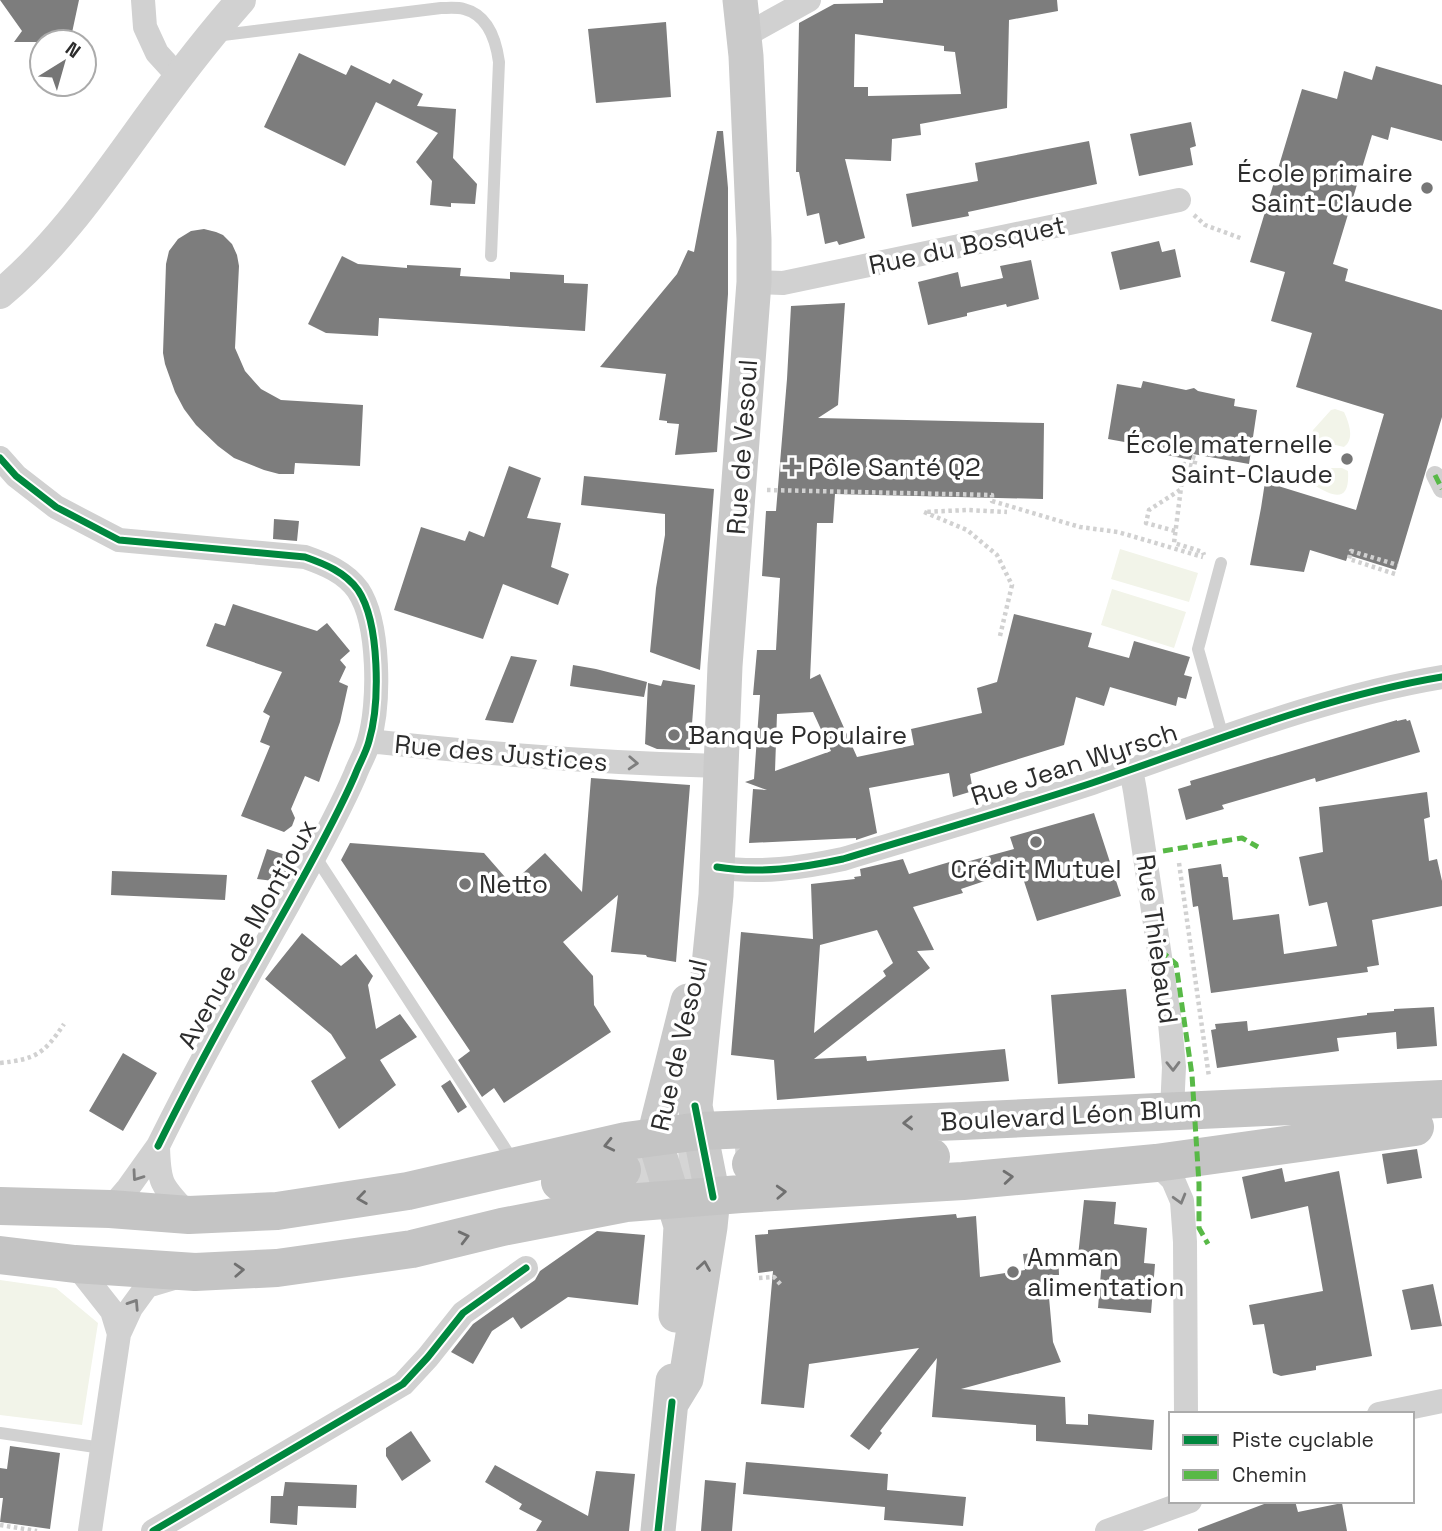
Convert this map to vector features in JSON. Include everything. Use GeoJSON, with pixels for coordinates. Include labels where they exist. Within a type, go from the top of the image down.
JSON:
{"type":"FeatureCollection","features":[{"type":"Feature","properties":{"kind":"main road","name":"Rue de Vesoul"},"geometry":{"type":"LineString","coordinates":[[672,1402],[686,1379],[713,1197],[695,1106],[717,881],[725,666],[754,282],[754,226],[740,0]]}},
{"type":"Feature","properties":{"kind":"main road","name":"Rue de Vesoul"},"geometry":{"type":"LineString","coordinates":[[658,1531],[672,1402],[677,1213],[654,1137],[717,881]]}},
{"type":"Feature","properties":{"kind":"main road","name":"Boulevard Léon Blum"},"geometry":{"type":"LineString","coordinates":[[116,1222],[277,1211],[408,1191],[626,1141],[700,1130],[1172,1111],[1427,1113]]}},
{"type":"Feature","properties":{"kind":"main road","name":"Boulevard Léon Blum"},"geometry":{"type":"LineString","coordinates":[[751,1164],[935,1157],[1427,1113]]}},
{"type":"Feature","properties":{"kind":"main road"},"geometry":{"type":"LineString","coordinates":[[0,1255],[75,1264],[195,1272],[277,1268],[412,1249],[502,1227],[626,1203],[677,1213],[713,1197],[963,1181],[1156,1163],[1427,1113]]}},
{"type":"Feature","properties":{"kind":"main road"},"geometry":{"type":"LineString","coordinates":[[0,1206],[210,1238],[292,1234],[390,1220],[622,1170]]}},
{"type":"Feature","properties":{"kind":"main road"},"geometry":{"type":"LineString","coordinates":[[0,1213],[116,1222]]}},
{"type":"Feature","properties":{"kind":"main road"},"geometry":{"type":"LineString","coordinates":[[0,1229],[116,1222]]}},
{"type":"Feature","properties":{"kind":"street"},"geometry":{"type":"LineString","coordinates":[[143,0],[145,27],[149,36],[157,52],[178,76]]}},
{"type":"Feature","properties":{"kind":"street"},"geometry":{"type":"LineString","coordinates":[[0,293],[46,250],[90,199],[178,76],[241,0]]}},
{"type":"Feature","properties":{"kind":"street"},"geometry":{"type":"LineString","coordinates":[[744,36],[809,0]]}},
{"type":"Feature","properties":{"kind":"street","name":"Rue du Bosquet"},"geometry":{"type":"LineString","coordinates":[[754,282],[783,283],[1179,200]]}},
{"type":"Feature","properties":{"kind":"street","name":"Rue des Justices"},"geometry":{"type":"LineString","coordinates":[[0,458],[16,476],[56,507],[119,540],[305,557],[337,570],[357,590],[367,610],[374,641],[376,693],[369,741],[480,753],[720,766]]}},
{"type":"Feature","properties":{"kind":"street","name":"Rue Jean Wyrsch"},"geometry":{"type":"LineString","coordinates":[[717,881],[742,871],[804,867],[843,859],[1078,787],[1315,708],[1387,688],[1442,677]]}},
{"type":"Feature","properties":{"kind":"street","name":"Avenue de Montjoux"},"geometry":{"type":"LineString","coordinates":[[116,1222],[128,1188],[158,1146],[217,1032],[340,810],[369,741]]}},
{"type":"Feature","properties":{"kind":"street","name":"Rue Thiebaud"},"geometry":{"type":"LineString","coordinates":[[1131,769],[1170,1023],[1174,1067],[1172,1111]]}},
{"type":"Feature","properties":{"kind":"street"},"geometry":{"type":"LineString","coordinates":[[158,1146],[159,1172],[164,1188],[189,1215]]}},
{"type":"Feature","properties":{"kind":"street"},"geometry":{"type":"LineString","coordinates":[[1156,1163],[1173,1180],[1182,1201],[1185,1242],[1185,1412]]}},
{"type":"Feature","properties":{"kind":"street"},"geometry":{"type":"LineString","coordinates":[[75,1264],[112,1311],[118,1334]]}},
{"type":"Feature","properties":{"kind":"street"},"geometry":{"type":"LineString","coordinates":[[153,1531],[403,1384],[463,1314],[526,1268]]}},
{"type":"Feature","properties":{"kind":"street"},"geometry":{"type":"LineString","coordinates":[[90,1531],[118,1334],[146,1286],[195,1272]]}},
{"type":"Feature","properties":{"kind":"street"},"geometry":{"type":"LineString","coordinates":[[1389,1412],[1442,1401]]}},
{"type":"Feature","properties":{"kind":"street"},"geometry":{"type":"LineString","coordinates":[[1107,1531],[1184,1503]]}},
{"type":"Feature","properties":{"kind":"lane"},"geometry":{"type":"LineString","coordinates":[[208,37],[441,8],[465,9],[478,17],[486,24],[496,41],[499,62],[491,256]]}},
{"type":"Feature","properties":{"kind":"lane"},"geometry":{"type":"LineString","coordinates":[[1221,563],[1198,649],[1223,737]]}},
{"type":"Feature","properties":{"kind":"lane"},"geometry":{"type":"LineString","coordinates":[[315,856],[502,1143],[514,1167]]}},
{"type":"Feature","properties":{"kind":"lane"},"geometry":{"type":"LineString","coordinates":[[0,1433],[102,1448]]}},
{"type":"Feature","properties":{"kind":"path"},"geometry":{"type":"LineString","coordinates":[[1205,225],[1243,239]]}},
{"type":"Feature","properties":{"kind":"path"},"geometry":{"type":"LineString","coordinates":[[739,489],[992,495],[992,501],[1080,527],[1118,532],[1207,558],[1203,552],[1174,542],[1184,464],[1194,466],[1196,458],[1192,457]]}},
{"type":"Feature","properties":{"kind":"path"},"geometry":{"type":"LineString","coordinates":[[1175,531],[1146,523],[1149,510],[1181,490]]}},
{"type":"Feature","properties":{"kind":"path"},"geometry":{"type":"LineString","coordinates":[[1000,636],[1012,585],[997,555],[967,530],[924,512],[1007,512]]}},
{"type":"Feature","properties":{"kind":"path"},"geometry":{"type":"LineString","coordinates":[[1395,574],[1349,559],[1351,551],[1398,565]]}},
{"type":"Feature","properties":{"kind":"path"},"geometry":{"type":"LineString","coordinates":[[1179,863],[1209,1079]]}},
{"type":"Feature","properties":{"kind":"path"},"geometry":{"type":"LineString","coordinates":[[0,1063],[25,1060],[44,1050],[65,1024]]}},
{"type":"Feature","properties":{"kind":"path"},"geometry":{"type":"LineString","coordinates":[[758,1278],[774,1278],[782,1286]]}},
{"type":"Feature","properties":{"kind":"path"},"geometry":{"type":"LineString","coordinates":[[0,1525],[37,1531]]}},
{"type":"Feature","properties":{"kind":"shaded area"},"geometry":{"type":"Polygon","coordinates":[[[1331,410],[1344,412],[1349,426],[1349,440],[1344,447],[1319,441],[1312,434],[1331,410]]]}},
{"type":"Feature","properties":{"kind":"shaded area"},"geometry":{"type":"Polygon","coordinates":[[[1320,468],[1342,468],[1348,471],[1344,492],[1328,493],[1314,485],[1312,473],[1320,468]]]}},
{"type":"Feature","properties":{"kind":"shaded area"},"geometry":{"type":"Polygon","coordinates":[[[1120,549],[1198,573],[1189,602],[1111,579],[1120,549]]]}},
{"type":"Feature","properties":{"kind":"shaded area"},"geometry":{"type":"Polygon","coordinates":[[[1112,589],[1186,612],[1174,648],[1101,625],[1112,589]]]}},
{"type":"Feature","properties":{"kind":"shaded area"},"geometry":{"type":"Polygon","coordinates":[[[0,1280],[56,1288],[98,1323],[82,1425],[0,1415],[0,1280]]]}},
{"type":"Feature","properties":{"kind":"building"},"geometry":{"type":"Polygon","coordinates":[[[0,0],[79,0],[73,28],[28,28],[28,42],[14,42],[22,31],[0,0]]]}},
{"type":"Feature","properties":{"kind":"building"},"geometry":{"type":"Polygon","coordinates":[[[883,0],[1057,0],[1058,11],[1009,20],[1007,108],[920,124],[921,135],[892,139],[891,161],[845,159],[865,238],[839,245],[837,241],[825,244],[819,213],[807,216],[799,172],[796,172],[799,23],[834,4],[883,3],[883,0]],[[855,34],[854,87],[868,87],[868,96],[961,94],[955,52],[944,51],[944,46],[855,34]]]}},
{"type":"Feature","properties":{"kind":"building"},"geometry":{"type":"Polygon","coordinates":[[[666,22],[671,97],[596,103],[588,29],[666,22]]]}},
{"type":"Feature","properties":{"kind":"building"},"geometry":{"type":"Polygon","coordinates":[[[299,53],[346,75],[351,65],[390,84],[393,79],[423,94],[417,106],[456,109],[453,158],[477,184],[475,204],[451,203],[451,207],[430,205],[432,181],[416,162],[438,133],[376,102],[345,166],[264,127],[299,53]]]}},
{"type":"Feature","properties":{"kind":"building"},"geometry":{"type":"Polygon","coordinates":[[[1376,66],[1442,85],[1442,141],[1391,127],[1388,140],[1372,135],[1333,264],[1348,269],[1345,281],[1442,310],[1442,417],[1396,570],[1348,555],[1346,561],[1310,550],[1304,572],[1250,565],[1265,482],[1356,510],[1384,414],[1296,387],[1312,333],[1271,321],[1285,272],[1250,262],[1302,89],[1337,99],[1344,71],[1372,80],[1376,66]]]}},
{"type":"Feature","properties":{"kind":"building"},"geometry":{"type":"Polygon","coordinates":[[[1191,122],[1196,146],[1190,148],[1193,165],[1139,176],[1130,134],[1191,122]]]}},
{"type":"Feature","properties":{"kind":"building"},"geometry":{"type":"Polygon","coordinates":[[[717,131],[723,131],[728,188],[728,294],[717,452],[675,455],[679,424],[659,420],[666,374],[600,367],[677,274],[688,250],[694,252],[717,131]]]}},
{"type":"Feature","properties":{"kind":"building"},"geometry":{"type":"Polygon","coordinates":[[[1089,141],[1097,184],[968,212],[969,216],[912,227],[906,194],[978,181],[975,163],[1089,141]]]}},
{"type":"Feature","properties":{"kind":"building"},"geometry":{"type":"Polygon","coordinates":[[[204,229],[223,235],[232,244],[237,255],[239,266],[235,348],[245,371],[261,389],[281,400],[363,405],[360,466],[295,463],[294,474],[264,470],[234,458],[218,446],[184,409],[175,392],[163,353],[166,264],[169,251],[178,239],[191,231],[204,229]]]}},
{"type":"Feature","properties":{"kind":"building"},"geometry":{"type":"Polygon","coordinates":[[[1159,241],[1162,252],[1175,249],[1181,277],[1120,290],[1111,252],[1159,241]]]}},
{"type":"Feature","properties":{"kind":"building"},"geometry":{"type":"Polygon","coordinates":[[[342,256],[358,264],[461,268],[460,276],[510,279],[510,272],[564,275],[564,283],[588,284],[585,331],[379,318],[378,336],[326,333],[308,324],[342,256]]]}},
{"type":"Feature","properties":{"kind":"building"},"geometry":{"type":"Polygon","coordinates":[[[1031,260],[1039,299],[967,313],[967,316],[928,325],[918,282],[958,272],[961,287],[1003,278],[1000,266],[1031,260]]]}},
{"type":"Feature","properties":{"kind":"building"},"geometry":{"type":"Polygon","coordinates":[[[845,303],[838,405],[818,418],[1044,423],[1043,499],[835,494],[833,523],[817,523],[810,679],[820,674],[857,757],[914,745],[911,729],[982,713],[977,688],[997,682],[1014,614],[1092,633],[1088,647],[1129,658],[1134,641],[1190,657],[1184,675],[1192,677],[1186,699],[1178,697],[1176,706],[1110,687],[1104,706],[1076,697],[1064,745],[970,774],[973,791],[953,797],[949,773],[869,788],[877,833],[856,840],[749,843],[753,789],[767,790],[745,782],[754,779],[760,695],[753,695],[757,650],[776,650],[780,578],[762,576],[766,511],[776,511],[791,306],[845,303]],[[813,712],[777,714],[775,771],[831,751],[813,712]]]}},
{"type":"Feature","properties":{"kind":"building"},"geometry":{"type":"Polygon","coordinates":[[[1143,381],[1186,390],[1194,388],[1235,399],[1234,406],[1257,410],[1249,464],[1193,454],[1191,460],[1162,454],[1163,449],[1108,439],[1117,384],[1141,388],[1143,381]]]}},
{"type":"Feature","properties":{"kind":"building"},"geometry":{"type":"Polygon","coordinates":[[[509,466],[541,478],[527,518],[561,523],[551,567],[569,574],[558,605],[503,584],[483,639],[394,610],[421,527],[465,541],[469,531],[484,537],[509,466]]]}},
{"type":"Feature","properties":{"kind":"building"},"geometry":{"type":"Polygon","coordinates":[[[584,476],[714,489],[700,670],[650,652],[656,588],[665,535],[665,514],[581,505],[584,476]]]}},
{"type":"Feature","properties":{"kind":"building"},"geometry":{"type":"Polygon","coordinates":[[[274,519],[299,521],[297,541],[273,539],[274,519]]]}},
{"type":"Feature","properties":{"kind":"building"},"geometry":{"type":"Polygon","coordinates":[[[233,604],[317,631],[327,623],[350,651],[340,660],[346,667],[339,682],[348,686],[340,722],[319,782],[305,776],[291,809],[295,818],[292,826],[284,832],[241,816],[270,746],[260,742],[270,716],[263,712],[282,672],[206,646],[215,623],[225,626],[233,604]]]}},
{"type":"Feature","properties":{"kind":"building"},"geometry":{"type":"Polygon","coordinates":[[[511,656],[537,660],[513,723],[485,720],[511,656]]]}},
{"type":"Feature","properties":{"kind":"building"},"geometry":{"type":"Polygon","coordinates":[[[573,665],[647,682],[644,697],[570,686],[573,665]]]}},
{"type":"Feature","properties":{"kind":"building"},"geometry":{"type":"Polygon","coordinates":[[[663,680],[695,685],[690,750],[657,749],[645,744],[648,683],[661,686],[663,680]]]}},
{"type":"Feature","properties":{"kind":"building"},"geometry":{"type":"Polygon","coordinates":[[[1410,720],[1420,752],[1222,805],[1224,809],[1186,820],[1178,789],[1191,785],[1190,781],[1410,720]]]}},
{"type":"Feature","properties":{"kind":"building"},"geometry":{"type":"Polygon","coordinates":[[[591,778],[690,785],[676,962],[646,955],[611,952],[618,895],[563,942],[593,976],[594,1005],[611,1032],[504,1103],[494,1088],[482,1097],[458,1060],[470,1051],[341,860],[350,843],[484,853],[511,884],[545,853],[582,892],[591,778]]]}},
{"type":"Feature","properties":{"kind":"building"},"geometry":{"type":"Polygon","coordinates":[[[1427,792],[1430,817],[1424,819],[1429,861],[1437,859],[1442,881],[1442,906],[1372,920],[1379,965],[1367,967],[1368,972],[1211,993],[1198,906],[1193,907],[1188,869],[1221,864],[1223,877],[1228,877],[1233,920],[1279,914],[1284,954],[1337,946],[1327,902],[1309,906],[1299,857],[1323,852],[1319,807],[1427,792]]]}},
{"type":"Feature","properties":{"kind":"building"},"geometry":{"type":"Polygon","coordinates":[[[1094,813],[1121,896],[1037,921],[1020,869],[961,889],[963,893],[913,907],[934,950],[917,951],[930,968],[814,1059],[866,1056],[867,1061],[1005,1049],[1009,1081],[777,1100],[774,1060],[731,1055],[741,932],[813,939],[811,884],[855,879],[854,877],[861,876],[860,869],[903,859],[909,874],[953,861],[955,865],[1014,849],[1010,837],[1094,813]],[[877,930],[820,945],[814,1033],[886,976],[883,971],[893,963],[877,930]]]}},
{"type":"Feature","properties":{"kind":"building"},"geometry":{"type":"Polygon","coordinates":[[[267,849],[292,857],[282,882],[257,879],[267,849]]]}},
{"type":"Feature","properties":{"kind":"building"},"geometry":{"type":"Polygon","coordinates":[[[112,871],[227,875],[225,900],[111,895],[112,871]]]}},
{"type":"Feature","properties":{"kind":"building"},"geometry":{"type":"Polygon","coordinates":[[[302,933],[341,966],[356,954],[373,976],[368,985],[376,1029],[400,1014],[417,1037],[380,1060],[396,1085],[339,1129],[311,1081],[346,1058],[331,1034],[265,979],[302,933]]]}},
{"type":"Feature","properties":{"kind":"building"},"geometry":{"type":"Polygon","coordinates":[[[1126,989],[1135,1078],[1058,1084],[1051,995],[1126,989]]]}},
{"type":"Feature","properties":{"kind":"building"},"geometry":{"type":"Polygon","coordinates":[[[1434,1007],[1437,1046],[1397,1049],[1396,1032],[1337,1038],[1339,1051],[1217,1068],[1211,1030],[1216,1029],[1215,1024],[1247,1021],[1248,1031],[1394,1009],[1434,1007]]]}},
{"type":"Feature","properties":{"kind":"building"},"geometry":{"type":"Polygon","coordinates":[[[123,1053],[157,1073],[123,1131],[89,1111],[123,1053]]]}},
{"type":"Feature","properties":{"kind":"building"},"geometry":{"type":"Polygon","coordinates":[[[450,1080],[467,1107],[458,1113],[441,1086],[450,1080]]]}},
{"type":"Feature","properties":{"kind":"building"},"geometry":{"type":"Polygon","coordinates":[[[1417,1149],[1422,1178],[1387,1184],[1382,1154],[1417,1149]]]}},
{"type":"Feature","properties":{"kind":"building"},"geometry":{"type":"Polygon","coordinates":[[[1282,1168],[1285,1182],[1339,1171],[1372,1356],[1316,1366],[1316,1370],[1281,1376],[1273,1373],[1264,1324],[1253,1325],[1249,1305],[1323,1291],[1308,1206],[1251,1219],[1242,1177],[1282,1168]]]}},
{"type":"Feature","properties":{"kind":"building"},"geometry":{"type":"Polygon","coordinates":[[[1084,1200],[1116,1202],[1114,1224],[1147,1228],[1144,1263],[1155,1264],[1151,1313],[1098,1308],[1102,1259],[1078,1256],[1084,1200]]]}},
{"type":"Feature","properties":{"kind":"building"},"geometry":{"type":"Polygon","coordinates":[[[956,1214],[957,1218],[976,1216],[980,1277],[1025,1270],[1023,1254],[1058,1251],[1059,1275],[1047,1275],[1053,1342],[1061,1362],[961,1389],[1065,1397],[1066,1424],[1088,1425],[1088,1414],[1154,1420],[1152,1450],[1036,1441],[1036,1425],[932,1417],[937,1358],[880,1431],[882,1433],[869,1450],[850,1436],[919,1348],[809,1364],[804,1408],[761,1404],[773,1271],[758,1273],[755,1235],[768,1234],[768,1230],[956,1214]]]}},
{"type":"Feature","properties":{"kind":"building"},"geometry":{"type":"Polygon","coordinates":[[[597,1231],[645,1235],[638,1305],[568,1297],[521,1329],[513,1317],[492,1331],[473,1364],[451,1352],[473,1324],[535,1280],[540,1271],[597,1231]]]}},
{"type":"Feature","properties":{"kind":"building"},"geometry":{"type":"Polygon","coordinates":[[[1433,1284],[1442,1326],[1411,1330],[1402,1290],[1433,1284]]]}},
{"type":"Feature","properties":{"kind":"building"},"geometry":{"type":"Polygon","coordinates":[[[411,1431],[431,1461],[402,1481],[386,1456],[386,1448],[411,1431]]]}},
{"type":"Feature","properties":{"kind":"building"},"geometry":{"type":"Polygon","coordinates":[[[10,1446],[60,1453],[50,1529],[0,1522],[3,1498],[0,1498],[0,1468],[7,1469],[10,1446]]]}},
{"type":"Feature","properties":{"kind":"building"},"geometry":{"type":"Polygon","coordinates":[[[746,1462],[888,1474],[887,1490],[966,1497],[963,1526],[884,1520],[885,1507],[743,1494],[746,1462]]]}},
{"type":"Feature","properties":{"kind":"building"},"geometry":{"type":"Polygon","coordinates":[[[495,1465],[588,1516],[596,1471],[635,1474],[629,1531],[536,1531],[542,1521],[519,1509],[522,1504],[485,1482],[495,1465]]]}},
{"type":"Feature","properties":{"kind":"building"},"geometry":{"type":"Polygon","coordinates":[[[705,1480],[736,1483],[732,1531],[701,1531],[705,1480]]]}},
{"type":"Feature","properties":{"kind":"building"},"geometry":{"type":"Polygon","coordinates":[[[285,1482],[357,1485],[356,1508],[298,1506],[297,1525],[270,1523],[271,1496],[283,1496],[285,1482]]]}},
{"type":"Feature","properties":{"kind":"building"},"geometry":{"type":"Polygon","coordinates":[[[1267,1503],[1296,1503],[1298,1512],[1342,1503],[1347,1531],[1198,1531],[1267,1503]]]}},
{"type":"Feature","properties":{"kind":"tunnel"},"geometry":{"type":"LineString","coordinates":[[622,1170],[751,1164]]}},
{"type":"Feature","properties":{"kind":"marked path"},"geometry":{"type":"LineString","coordinates":[[1435,475],[1442,489]]}},
{"type":"Feature","properties":{"kind":"marked path"},"geometry":{"type":"LineString","coordinates":[[1163,851],[1242,838],[1258,847]]}},
{"type":"Feature","properties":{"kind":"marked path"},"geometry":{"type":"LineString","coordinates":[[1160,950],[1176,964],[1192,1075],[1199,1228],[1208,1244]]}},
{"type":"Feature","properties":{"kind":"cycle path"},"geometry":{"type":"LineString","coordinates":[[0,458],[16,476],[56,507],[119,540],[305,557],[327,566],[341,573],[358,590],[371,622],[376,686],[373,725],[366,750],[324,840],[222,1023],[158,1146]]}},
{"type":"Feature","properties":{"kind":"cycle path"},"geometry":{"type":"LineString","coordinates":[[717,867],[780,869],[843,859],[1092,783],[1309,709],[1442,677]]}},
{"type":"Feature","properties":{"kind":"cycle path"},"geometry":{"type":"LineString","coordinates":[[695,1106],[713,1197]]}},
{"type":"Feature","properties":{"kind":"cycle path"},"geometry":{"type":"LineString","coordinates":[[153,1531],[403,1384],[463,1313],[526,1268]]}},
{"type":"Feature","properties":{"kind":"cycle path"},"geometry":{"type":"LineString","coordinates":[[658,1531],[672,1402]]}},
{"type":"Feature","properties":{"kind":"place","name":"École primaire Saint-Claude"},"geometry":{"type":"Point","coordinates":[1427,188]}},
{"type":"Feature","properties":{"kind":"place","name":"École maternelle Saint-Claude"},"geometry":{"type":"Point","coordinates":[1347,459]}},
{"type":"Feature","properties":{"kind":"place","name":"Pôle Santé Q2"},"geometry":{"type":"Point","coordinates":[792,467]}},
{"type":"Feature","properties":{"kind":"place","name":"Banque Populaire"},"geometry":{"type":"Point","coordinates":[674,735]}},
{"type":"Feature","properties":{"kind":"place","name":"Crédit Mutuel"},"geometry":{"type":"Point","coordinates":[1036,842]}},
{"type":"Feature","properties":{"kind":"place","name":"Netto"},"geometry":{"type":"Point","coordinates":[465,884]}},
{"type":"Feature","properties":{"kind":"place","name":"Amman alimentation"},"geometry":{"type":"Point","coordinates":[1013,1272]}}]}
